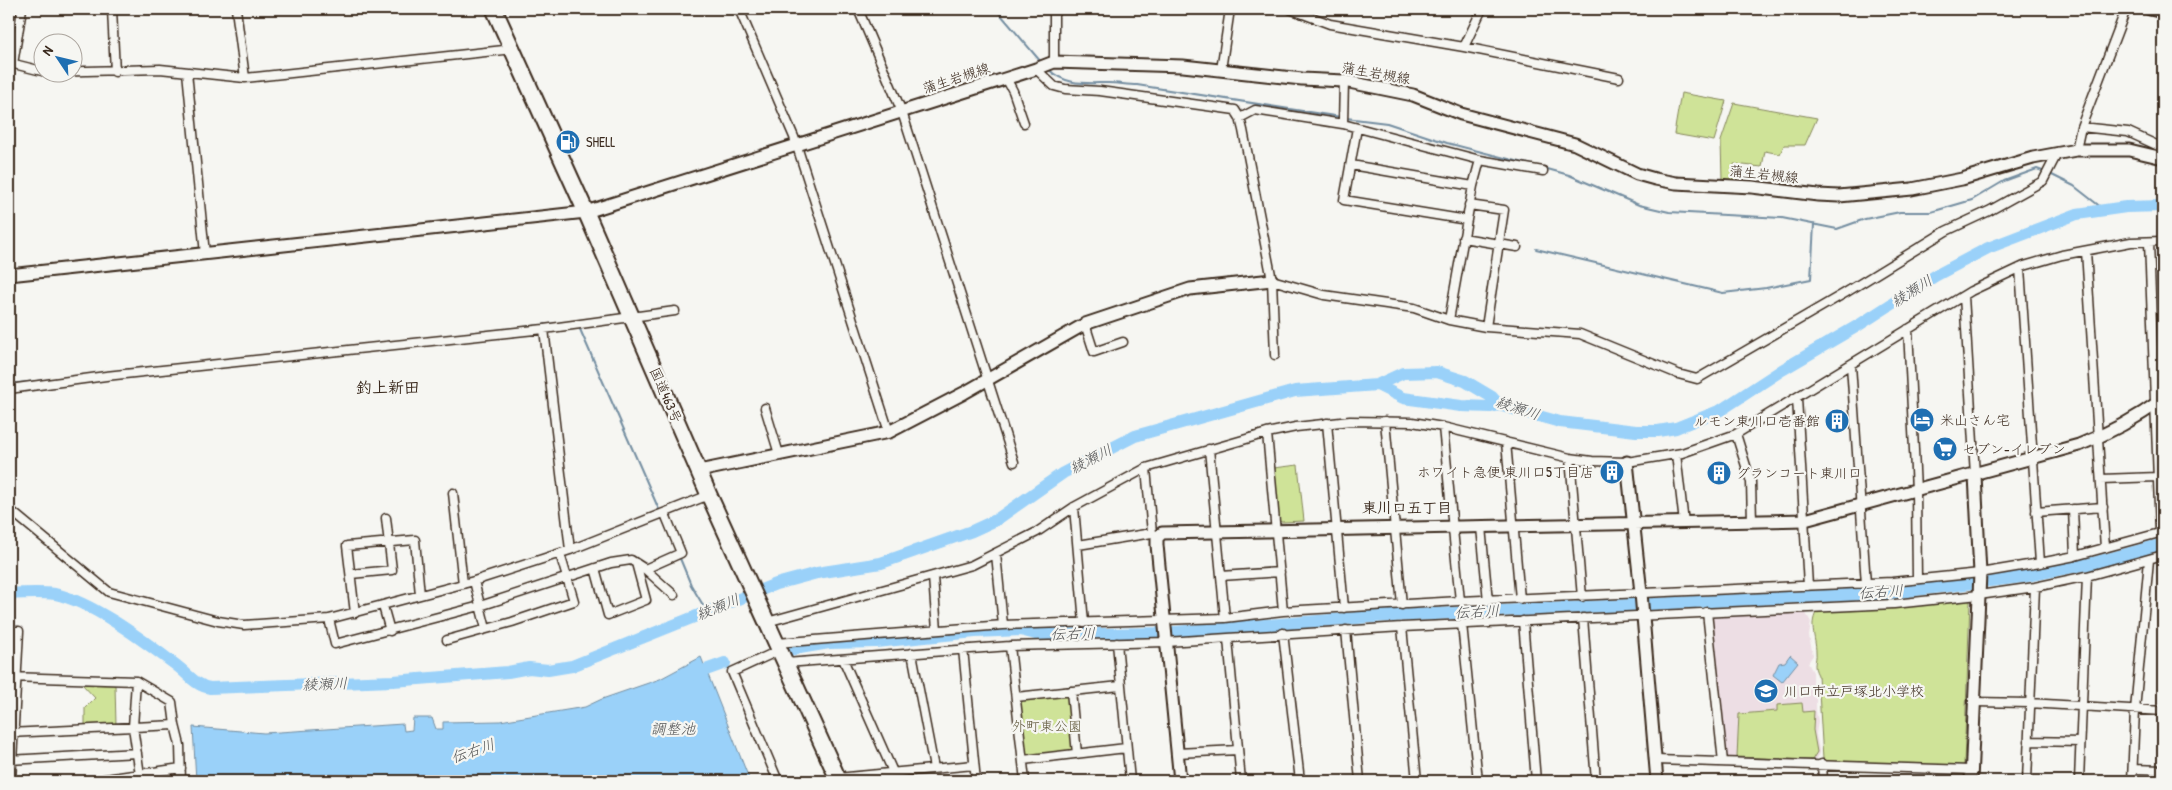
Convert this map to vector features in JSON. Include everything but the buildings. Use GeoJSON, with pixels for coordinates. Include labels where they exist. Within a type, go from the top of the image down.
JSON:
{"type":"FeatureCollection","features":[{"type":"Feature","properties":{"kind":"highway","name":"国道463号"},"geometry":{"type":"LineString","coordinates":[[494,9],[586,212],[709,495],[768,622],[834,780]]}},
{"type":"Feature","properties":{"kind":"street"},"geometry":{"type":"LineString","coordinates":[[22,9],[11,64],[32,69]]}},
{"type":"Feature","properties":{"kind":"street"},"geometry":{"type":"LineString","coordinates":[[112,9],[116,72]]}},
{"type":"Feature","properties":{"kind":"street"},"geometry":{"type":"LineString","coordinates":[[236,9],[245,78]]}},
{"type":"Feature","properties":{"kind":"street"},"geometry":{"type":"LineString","coordinates":[[739,9],[796,145],[889,432]]}},
{"type":"Feature","properties":{"kind":"street"},"geometry":{"type":"LineString","coordinates":[[858,9],[902,112],[1014,462]]}},
{"type":"Feature","properties":{"kind":"street"},"geometry":{"type":"LineString","coordinates":[[1054,62],[1054,15],[1057,9]]}},
{"type":"Feature","properties":{"kind":"street"},"geometry":{"type":"LineString","coordinates":[[1222,70],[1230,9]]}},
{"type":"Feature","properties":{"kind":"street"},"geometry":{"type":"LineString","coordinates":[[1290,9],[1330,24],[1464,47],[1619,78]]}},
{"type":"Feature","properties":{"kind":"street"},"geometry":{"type":"LineString","coordinates":[[1464,47],[1482,9]]}},
{"type":"Feature","properties":{"kind":"street"},"geometry":{"type":"LineString","coordinates":[[2076,150],[2081,127],[2126,9]]}},
{"type":"Feature","properties":{"kind":"street"},"geometry":{"type":"LineString","coordinates":[[2150,9],[2163,12]]}},
{"type":"Feature","properties":{"kind":"street"},"geometry":{"type":"LineString","coordinates":[[82,72],[160,69],[245,78],[513,49]]}},
{"type":"Feature","properties":{"kind":"street","name":"蒲生岩槻線"},"geometry":{"type":"LineString","coordinates":[[9,275],[586,212],[1054,62],[1182,66],[1302,79],[1344,81],[1414,95],[1461,114],[1575,144],[1637,174],[1676,183],[1735,185],[1839,196],[1912,189],[1944,183],[2058,152],[2129,150],[2163,158]]}},
{"type":"Feature","properties":{"kind":"street"},"geometry":{"type":"LineString","coordinates":[[1036,69],[1054,86],[1065,89],[1100,91],[1235,110],[1240,118],[1272,280],[1275,355]]}},
{"type":"Feature","properties":{"kind":"street"},"geometry":{"type":"LineString","coordinates":[[187,72],[205,254]]}},
{"type":"Feature","properties":{"kind":"street"},"geometry":{"type":"LineString","coordinates":[[1006,78],[1013,91],[1024,123]]}},
{"type":"Feature","properties":{"kind":"street"},"geometry":{"type":"LineString","coordinates":[[1342,124],[1344,81]]}},
{"type":"Feature","properties":{"kind":"street"},"geometry":{"type":"LineString","coordinates":[[1240,118],[1255,110],[1342,124],[1480,160],[1543,171]]}},
{"type":"Feature","properties":{"kind":"street"},"geometry":{"type":"LineString","coordinates":[[2081,127],[2128,132],[2163,148]]}},
{"type":"Feature","properties":{"kind":"street"},"geometry":{"type":"LineString","coordinates":[[1356,128],[1344,200],[1467,220]]}},
{"type":"Feature","properties":{"kind":"street"},"geometry":{"type":"LineString","coordinates":[[699,470],[889,432],[1085,324],[1190,288],[1272,280],[1324,295],[1414,308],[1449,320],[1486,327],[1580,334],[1678,374],[1697,379],[1845,293],[1946,231],[1989,211],[2043,181],[2058,152]]}},
{"type":"Feature","properties":{"kind":"street"},"geometry":{"type":"LineString","coordinates":[[1449,320],[1469,204],[1480,160]]}},
{"type":"Feature","properties":{"kind":"street"},"geometry":{"type":"LineString","coordinates":[[1351,165],[1473,186]]}},
{"type":"Feature","properties":{"kind":"street"},"geometry":{"type":"LineString","coordinates":[[1469,204],[1504,210],[1486,327]]}},
{"type":"Feature","properties":{"kind":"street"},"geometry":{"type":"LineString","coordinates":[[1463,238],[1517,247]]}},
{"type":"Feature","properties":{"kind":"street"},"geometry":{"type":"LineString","coordinates":[[768,622],[972,565],[1037,532],[1074,507],[1146,468],[1267,433],[1296,427],[1327,423],[1412,422],[1443,427],[1570,458],[1627,462],[1676,454],[1736,434],[1964,296],[2020,268],[2062,255],[2131,242],[2163,241]]}},
{"type":"Feature","properties":{"kind":"street"},"geometry":{"type":"LineString","coordinates":[[778,781],[732,672],[781,652],[937,630],[1003,624],[1165,623],[1283,611],[1866,584],[1980,575],[2075,556],[2161,532],[2158,477],[2159,402],[2149,242]]}},
{"type":"Feature","properties":{"kind":"street"},"geometry":{"type":"LineString","coordinates":[[2086,251],[2105,548]]}},
{"type":"Feature","properties":{"kind":"street"},"geometry":{"type":"LineString","coordinates":[[2020,268],[2040,563]]}},
{"type":"Feature","properties":{"kind":"street"},"geometry":{"type":"LineString","coordinates":[[1656,760],[1822,764],[1971,776],[1980,575],[1964,296]]}},
{"type":"Feature","properties":{"kind":"street"},"geometry":{"type":"LineString","coordinates":[[9,389],[326,351],[436,342],[675,311]]}},
{"type":"Feature","properties":{"kind":"street"},"geometry":{"type":"LineString","coordinates":[[1085,324],[1094,352],[1123,342]]}},
{"type":"Feature","properties":{"kind":"street"},"geometry":{"type":"LineString","coordinates":[[544,329],[570,550]]}},
{"type":"Feature","properties":{"kind":"street"},"geometry":{"type":"LineString","coordinates":[[1908,329],[1916,490],[1918,579]]}},
{"type":"Feature","properties":{"kind":"street"},"geometry":{"type":"LineString","coordinates":[[1851,365],[1866,584]]}},
{"type":"Feature","properties":{"kind":"street"},"geometry":{"type":"LineString","coordinates":[[1797,398],[1808,586]]}},
{"type":"Feature","properties":{"kind":"street"},"geometry":{"type":"LineString","coordinates":[[1078,545],[1165,532],[1805,520],[2079,446],[2141,415],[2159,402]]}},
{"type":"Feature","properties":{"kind":"street"},"geometry":{"type":"LineString","coordinates":[[765,408],[779,454]]}},
{"type":"Feature","properties":{"kind":"street"},"geometry":{"type":"LineString","coordinates":[[1385,421],[1402,605]]}},
{"type":"Feature","properties":{"kind":"street"},"geometry":{"type":"LineString","coordinates":[[1327,423],[1344,608]]}},
{"type":"Feature","properties":{"kind":"street"},"geometry":{"type":"LineString","coordinates":[[1443,427],[1460,602]]}},
{"type":"Feature","properties":{"kind":"street"},"geometry":{"type":"LineString","coordinates":[[1267,433],[1283,611]]}},
{"type":"Feature","properties":{"kind":"street"},"geometry":{"type":"LineString","coordinates":[[1736,434],[1751,482],[1752,521]]}},
{"type":"Feature","properties":{"kind":"street"},"geometry":{"type":"LineString","coordinates":[[1506,442],[1520,599]]}},
{"type":"Feature","properties":{"kind":"street"},"geometry":{"type":"LineString","coordinates":[[1209,449],[1225,618]]}},
{"type":"Feature","properties":{"kind":"street"},"geometry":{"type":"LineString","coordinates":[[1676,454],[1684,523]]}},
{"type":"Feature","properties":{"kind":"street"},"geometry":{"type":"LineString","coordinates":[[1570,458],[1582,597]]}},
{"type":"Feature","properties":{"kind":"street"},"geometry":{"type":"LineString","coordinates":[[1627,462],[1641,593],[1657,781]]}},
{"type":"Feature","properties":{"kind":"street"},"geometry":{"type":"LineString","coordinates":[[1146,468],[1156,534],[1180,781]]}},
{"type":"Feature","properties":{"kind":"street"},"geometry":{"type":"LineString","coordinates":[[2101,479],[2158,477]]}},
{"type":"Feature","properties":{"kind":"street"},"geometry":{"type":"LineString","coordinates":[[453,493],[463,584]]}},
{"type":"Feature","properties":{"kind":"street"},"geometry":{"type":"LineString","coordinates":[[9,509],[108,592],[218,621],[244,625],[329,619],[474,581],[560,554],[709,495]]}},
{"type":"Feature","properties":{"kind":"street"},"geometry":{"type":"LineString","coordinates":[[1074,507],[1084,623]]}},
{"type":"Feature","properties":{"kind":"street"},"geometry":{"type":"LineString","coordinates":[[2036,512],[2103,507]]}},
{"type":"Feature","properties":{"kind":"street"},"geometry":{"type":"LineString","coordinates":[[2072,509],[2075,556]]}},
{"type":"Feature","properties":{"kind":"street"},"geometry":{"type":"LineString","coordinates":[[645,569],[681,553],[665,514]]}},
{"type":"Feature","properties":{"kind":"street"},"geometry":{"type":"LineString","coordinates":[[350,574],[392,570],[386,518]]}},
{"type":"Feature","properties":{"kind":"street"},"geometry":{"type":"LineString","coordinates":[[1482,527],[1488,601]]}},
{"type":"Feature","properties":{"kind":"street"},"geometry":{"type":"LineString","coordinates":[[355,613],[347,546],[415,540],[420,595]]}},
{"type":"Feature","properties":{"kind":"street"},"geometry":{"type":"LineString","coordinates":[[447,640],[574,601],[560,554]]}},
{"type":"Feature","properties":{"kind":"street"},"geometry":{"type":"LineString","coordinates":[[996,554],[1003,624]]}},
{"type":"Feature","properties":{"kind":"street"},"geometry":{"type":"LineString","coordinates":[[781,652],[843,659],[1010,646],[1116,644],[1283,633],[1894,604],[2035,586],[2087,576],[2163,555]]}},
{"type":"Feature","properties":{"kind":"street"},"geometry":{"type":"LineString","coordinates":[[329,619],[336,644],[480,606],[594,568],[631,560],[645,569],[674,594]]}},
{"type":"Feature","properties":{"kind":"street"},"geometry":{"type":"LineString","coordinates":[[2132,781],[2135,710],[2148,560]]}},
{"type":"Feature","properties":{"kind":"street"},"geometry":{"type":"LineString","coordinates":[[594,568],[608,615],[646,600],[636,563]]}},
{"type":"Feature","properties":{"kind":"street"},"geometry":{"type":"LineString","coordinates":[[1222,576],[1280,572]]}},
{"type":"Feature","properties":{"kind":"street"},"geometry":{"type":"LineString","coordinates":[[2078,781],[2087,576]]}},
{"type":"Feature","properties":{"kind":"street"},"geometry":{"type":"LineString","coordinates":[[933,577],[937,630]]}},
{"type":"Feature","properties":{"kind":"street"},"geometry":{"type":"LineString","coordinates":[[474,581],[486,629]]}},
{"type":"Feature","properties":{"kind":"street"},"geometry":{"type":"LineString","coordinates":[[2027,781],[2035,586]]}},
{"type":"Feature","properties":{"kind":"street"},"geometry":{"type":"LineString","coordinates":[[383,606],[390,631]]}},
{"type":"Feature","properties":{"kind":"street"},"geometry":{"type":"LineString","coordinates":[[1707,612],[1723,762]]}},
{"type":"Feature","properties":{"kind":"street"},"geometry":{"type":"LineString","coordinates":[[1583,618],[1596,781]]}},
{"type":"Feature","properties":{"kind":"street"},"geometry":{"type":"LineString","coordinates":[[1523,621],[1536,781]]}},
{"type":"Feature","properties":{"kind":"street"},"geometry":{"type":"LineString","coordinates":[[1462,624],[1478,781]]}},
{"type":"Feature","properties":{"kind":"street"},"geometry":{"type":"LineString","coordinates":[[1402,627],[1417,781]]}},
{"type":"Feature","properties":{"kind":"street"},"geometry":{"type":"LineString","coordinates":[[9,630],[19,631],[13,677],[11,781]]}},
{"type":"Feature","properties":{"kind":"street"},"geometry":{"type":"LineString","coordinates":[[1346,630],[1360,781]]}},
{"type":"Feature","properties":{"kind":"street"},"geometry":{"type":"LineString","coordinates":[[1283,633],[1300,781]]}},
{"type":"Feature","properties":{"kind":"street"},"geometry":{"type":"LineString","coordinates":[[1228,638],[1241,781]]}},
{"type":"Feature","properties":{"kind":"street"},"geometry":{"type":"LineString","coordinates":[[1116,644],[1130,781]]}},
{"type":"Feature","properties":{"kind":"street"},"geometry":{"type":"LineString","coordinates":[[1010,646],[1025,781]]}},
{"type":"Feature","properties":{"kind":"street"},"geometry":{"type":"LineString","coordinates":[[963,649],[976,781]]}},
{"type":"Feature","properties":{"kind":"street"},"geometry":{"type":"LineString","coordinates":[[912,653],[934,768]]}},
{"type":"Feature","properties":{"kind":"street"},"geometry":{"type":"LineString","coordinates":[[843,659],[896,781]]}},
{"type":"Feature","properties":{"kind":"street"},"geometry":{"type":"LineString","coordinates":[[13,677],[136,681],[172,702],[180,745],[181,781]]}},
{"type":"Feature","properties":{"kind":"street"},"geometry":{"type":"LineString","coordinates":[[136,681],[133,727],[140,775]]}},
{"type":"Feature","properties":{"kind":"street"},"geometry":{"type":"LineString","coordinates":[[1016,697],[1120,686]]}},
{"type":"Feature","properties":{"kind":"street"},"geometry":{"type":"LineString","coordinates":[[1071,691],[1077,754]]}},
{"type":"Feature","properties":{"kind":"street"},"geometry":{"type":"LineString","coordinates":[[1974,702],[2029,703],[2163,712]]}},
{"type":"Feature","properties":{"kind":"street"},"geometry":{"type":"LineString","coordinates":[[11,734],[175,725]]}},
{"type":"Feature","properties":{"kind":"street"},"geometry":{"type":"LineString","coordinates":[[2028,741],[2080,742]]}},
{"type":"Feature","properties":{"kind":"street"},"geometry":{"type":"LineString","coordinates":[[1023,760],[1126,748]]}},
{"type":"Feature","properties":{"kind":"street"},"geometry":{"type":"LineString","coordinates":[[1177,753],[1238,750]]}},
{"type":"Feature","properties":{"kind":"street"},"geometry":{"type":"LineString","coordinates":[[10,760],[137,753]]}},
{"type":"Feature","properties":{"kind":"street"},"geometry":{"type":"LineString","coordinates":[[1822,764],[1823,781]]}},
{"type":"Feature","properties":{"kind":"street"},"geometry":{"type":"LineString","coordinates":[[834,780],[893,772],[974,765]]}},
{"type":"Feature","properties":{"kind":"street"},"geometry":{"type":"LineString","coordinates":[[92,781],[181,768]]}},
{"type":"Feature","properties":{"kind":"street"},"geometry":{"type":"LineString","coordinates":[[2133,769],[2163,770]]}},
{"type":"Feature","properties":{"kind":"shaded area","name":"川口市立戸塚北小学校"},"geometry":{"type":"Polygon","coordinates":[[[1804,610],[1811,622],[1809,636],[1813,655],[1808,663],[1813,672],[1813,697],[1816,698],[1818,721],[1816,734],[1820,754],[1813,762],[1729,759],[1725,756],[1711,619],[1714,615],[1804,610]]]}},
{"type":"Feature","properties":{"kind":"shaded area"},"geometry":{"type":"Polygon","coordinates":[[[167,776],[170,781],[127,781],[167,776]]]}},
{"type":"Feature","properties":{"kind":"green space"},"geometry":{"type":"Polygon","coordinates":[[[1681,93],[1726,101],[1714,141],[1674,134],[1681,93]]]}},
{"type":"Feature","properties":{"kind":"green space"},"geometry":{"type":"Polygon","coordinates":[[[1734,103],[1817,118],[1805,145],[1784,145],[1780,154],[1765,151],[1762,167],[1734,164],[1735,180],[1722,179],[1721,141],[1734,103]]]}},
{"type":"Feature","properties":{"kind":"green space"},"geometry":{"type":"Polygon","coordinates":[[[1298,465],[1304,521],[1281,522],[1279,521],[1274,468],[1298,465]]]}},
{"type":"Feature","properties":{"kind":"green space"},"geometry":{"type":"Polygon","coordinates":[[[1970,601],[1964,764],[1961,767],[1829,763],[1823,759],[1813,625],[1813,620],[1818,610],[1970,601]]]}},
{"type":"Feature","properties":{"kind":"green space"},"geometry":{"type":"Polygon","coordinates":[[[82,684],[115,685],[116,725],[85,725],[85,708],[95,698],[82,684]]]}},
{"type":"Feature","properties":{"kind":"green space","name":"外町東公園"},"geometry":{"type":"Polygon","coordinates":[[[1068,695],[1075,751],[1027,757],[1024,755],[1019,702],[1021,699],[1068,695]]]}},
{"type":"Feature","properties":{"kind":"green space"},"geometry":{"type":"Polygon","coordinates":[[[1802,703],[1803,712],[1814,711],[1813,730],[1817,752],[1812,760],[1737,757],[1739,714],[1777,711],[1777,705],[1802,703]]]}},
{"type":"Feature","properties":{"kind":"water"},"geometry":{"type":"Polygon","coordinates":[[[1790,655],[1798,662],[1782,682],[1773,675],[1779,663],[1785,662],[1790,655]]]}},
{"type":"Feature","properties":{"kind":"water","name":"調整池"},"geometry":{"type":"Polygon","coordinates":[[[701,657],[750,781],[196,781],[193,727],[264,733],[403,724],[404,731],[412,730],[413,718],[432,718],[436,729],[443,729],[443,722],[500,721],[585,707],[602,699],[660,679],[701,657]]]}},
{"type":"Feature","properties":{"kind":"waterway"},"geometry":{"type":"LineString","coordinates":[[996,9],[1041,62]]}},
{"type":"Feature","properties":{"kind":"waterway"},"geometry":{"type":"LineString","coordinates":[[1048,69],[1069,81],[1137,85],[1341,117]]}},
{"type":"Feature","properties":{"kind":"waterway"},"geometry":{"type":"LineString","coordinates":[[1346,118],[1387,123],[1447,143],[1540,167]]}},
{"type":"Feature","properties":{"kind":"waterway"},"geometry":{"type":"LineString","coordinates":[[1544,168],[1569,175],[1639,205],[1669,212],[1782,218],[1837,229],[1865,219],[1900,212],[1931,212],[1972,200],[2004,181],[2037,169],[2045,172]]}},
{"type":"Feature","properties":{"kind":"waterway"},"geometry":{"type":"LineString","coordinates":[[2050,174],[2074,186],[2106,211]]}},
{"type":"Feature","properties":{"kind":"waterway"},"geometry":{"type":"LineString","coordinates":[[2163,178],[2163,198]]}},
{"type":"Feature","properties":{"kind":"waterway","name":"綾瀬川"},"geometry":{"type":"LineString","coordinates":[[9,594],[55,594],[86,605],[134,635],[196,682],[210,688],[393,681],[508,672],[529,668],[548,670],[572,666],[776,584],[817,573],[881,563],[972,531],[996,520],[1063,473],[1135,436],[1295,391],[1377,385],[1403,373],[1437,372],[1465,381],[1492,397],[1499,405],[1560,422],[1636,431],[1658,431],[1676,428],[1721,410],[1782,370],[1859,325],[1935,276],[1988,248],[2077,214],[2126,207],[2163,206]]}},
{"type":"Feature","properties":{"kind":"waterway"},"geometry":{"type":"LineString","coordinates":[[1536,249],[1723,293],[1766,288],[1811,279],[1814,224]]}},
{"type":"Feature","properties":{"kind":"waterway"},"geometry":{"type":"LineString","coordinates":[[488,331],[577,322]]}},
{"type":"Feature","properties":{"kind":"waterway"},"geometry":{"type":"LineString","coordinates":[[579,327],[660,512]]}},
{"type":"Feature","properties":{"kind":"waterway"},"geometry":{"type":"LineString","coordinates":[[9,384],[73,377]]}},
{"type":"Feature","properties":{"kind":"waterway"},"geometry":{"type":"LineString","coordinates":[[1377,385],[1403,398],[1461,406],[1491,407],[1499,405]]}},
{"type":"Feature","properties":{"kind":"waterway"},"geometry":{"type":"LineString","coordinates":[[662,517],[666,526]]}},
{"type":"Feature","properties":{"kind":"waterway","name":"伝右川"},"geometry":{"type":"LineString","coordinates":[[788,650],[829,643],[876,642],[975,632],[1021,630],[1039,635],[1162,633],[1370,617],[1891,593],[2022,577],[2093,563],[2163,544]]}},
{"type":"Feature","properties":{"kind":"waterway"},"geometry":{"type":"LineString","coordinates":[[679,556],[691,585],[706,610]]}},
{"type":"Feature","properties":{"kind":"waterway","name":"伝右川"},"geometry":{"type":"LineString","coordinates":[[692,675],[725,663]]}},
{"type":"Feature","properties":{"kind":"place","name":"SHELL"},"geometry":{"type":"Point","coordinates":[568,142]}},
{"type":"Feature","properties":{"kind":"place","name":"米山さん宅"},"geometry":{"type":"Point","coordinates":[1922,420]}},
{"type":"Feature","properties":{"kind":"place","name":"ルモン東川口壱番館"},"geometry":{"type":"Point","coordinates":[1837,421]}},
{"type":"Feature","properties":{"kind":"place","name":"セブン-イレブン"},"geometry":{"type":"Point","coordinates":[1945,449]}},
{"type":"Feature","properties":{"kind":"place","name":"ホワイト急便 東川口5丁目店"},"geometry":{"type":"Point","coordinates":[1612,472]}},
{"type":"Feature","properties":{"kind":"place","name":"グランコート東川口"},"geometry":{"type":"Point","coordinates":[1719,473]}},
{"type":"Feature","properties":{"kind":"place","name":"川口市立戸塚北小学校"},"geometry":{"type":"Point","coordinates":[1766,691]}},
{"type":"Feature","properties":{"kind":"district","name":"釣上新田"},"geometry":{"type":"Point","coordinates":[388,387]}},
{"type":"Feature","properties":{"kind":"district","name":"東川口五丁目"},"geometry":{"type":"Point","coordinates":[1407,508]}}]}
